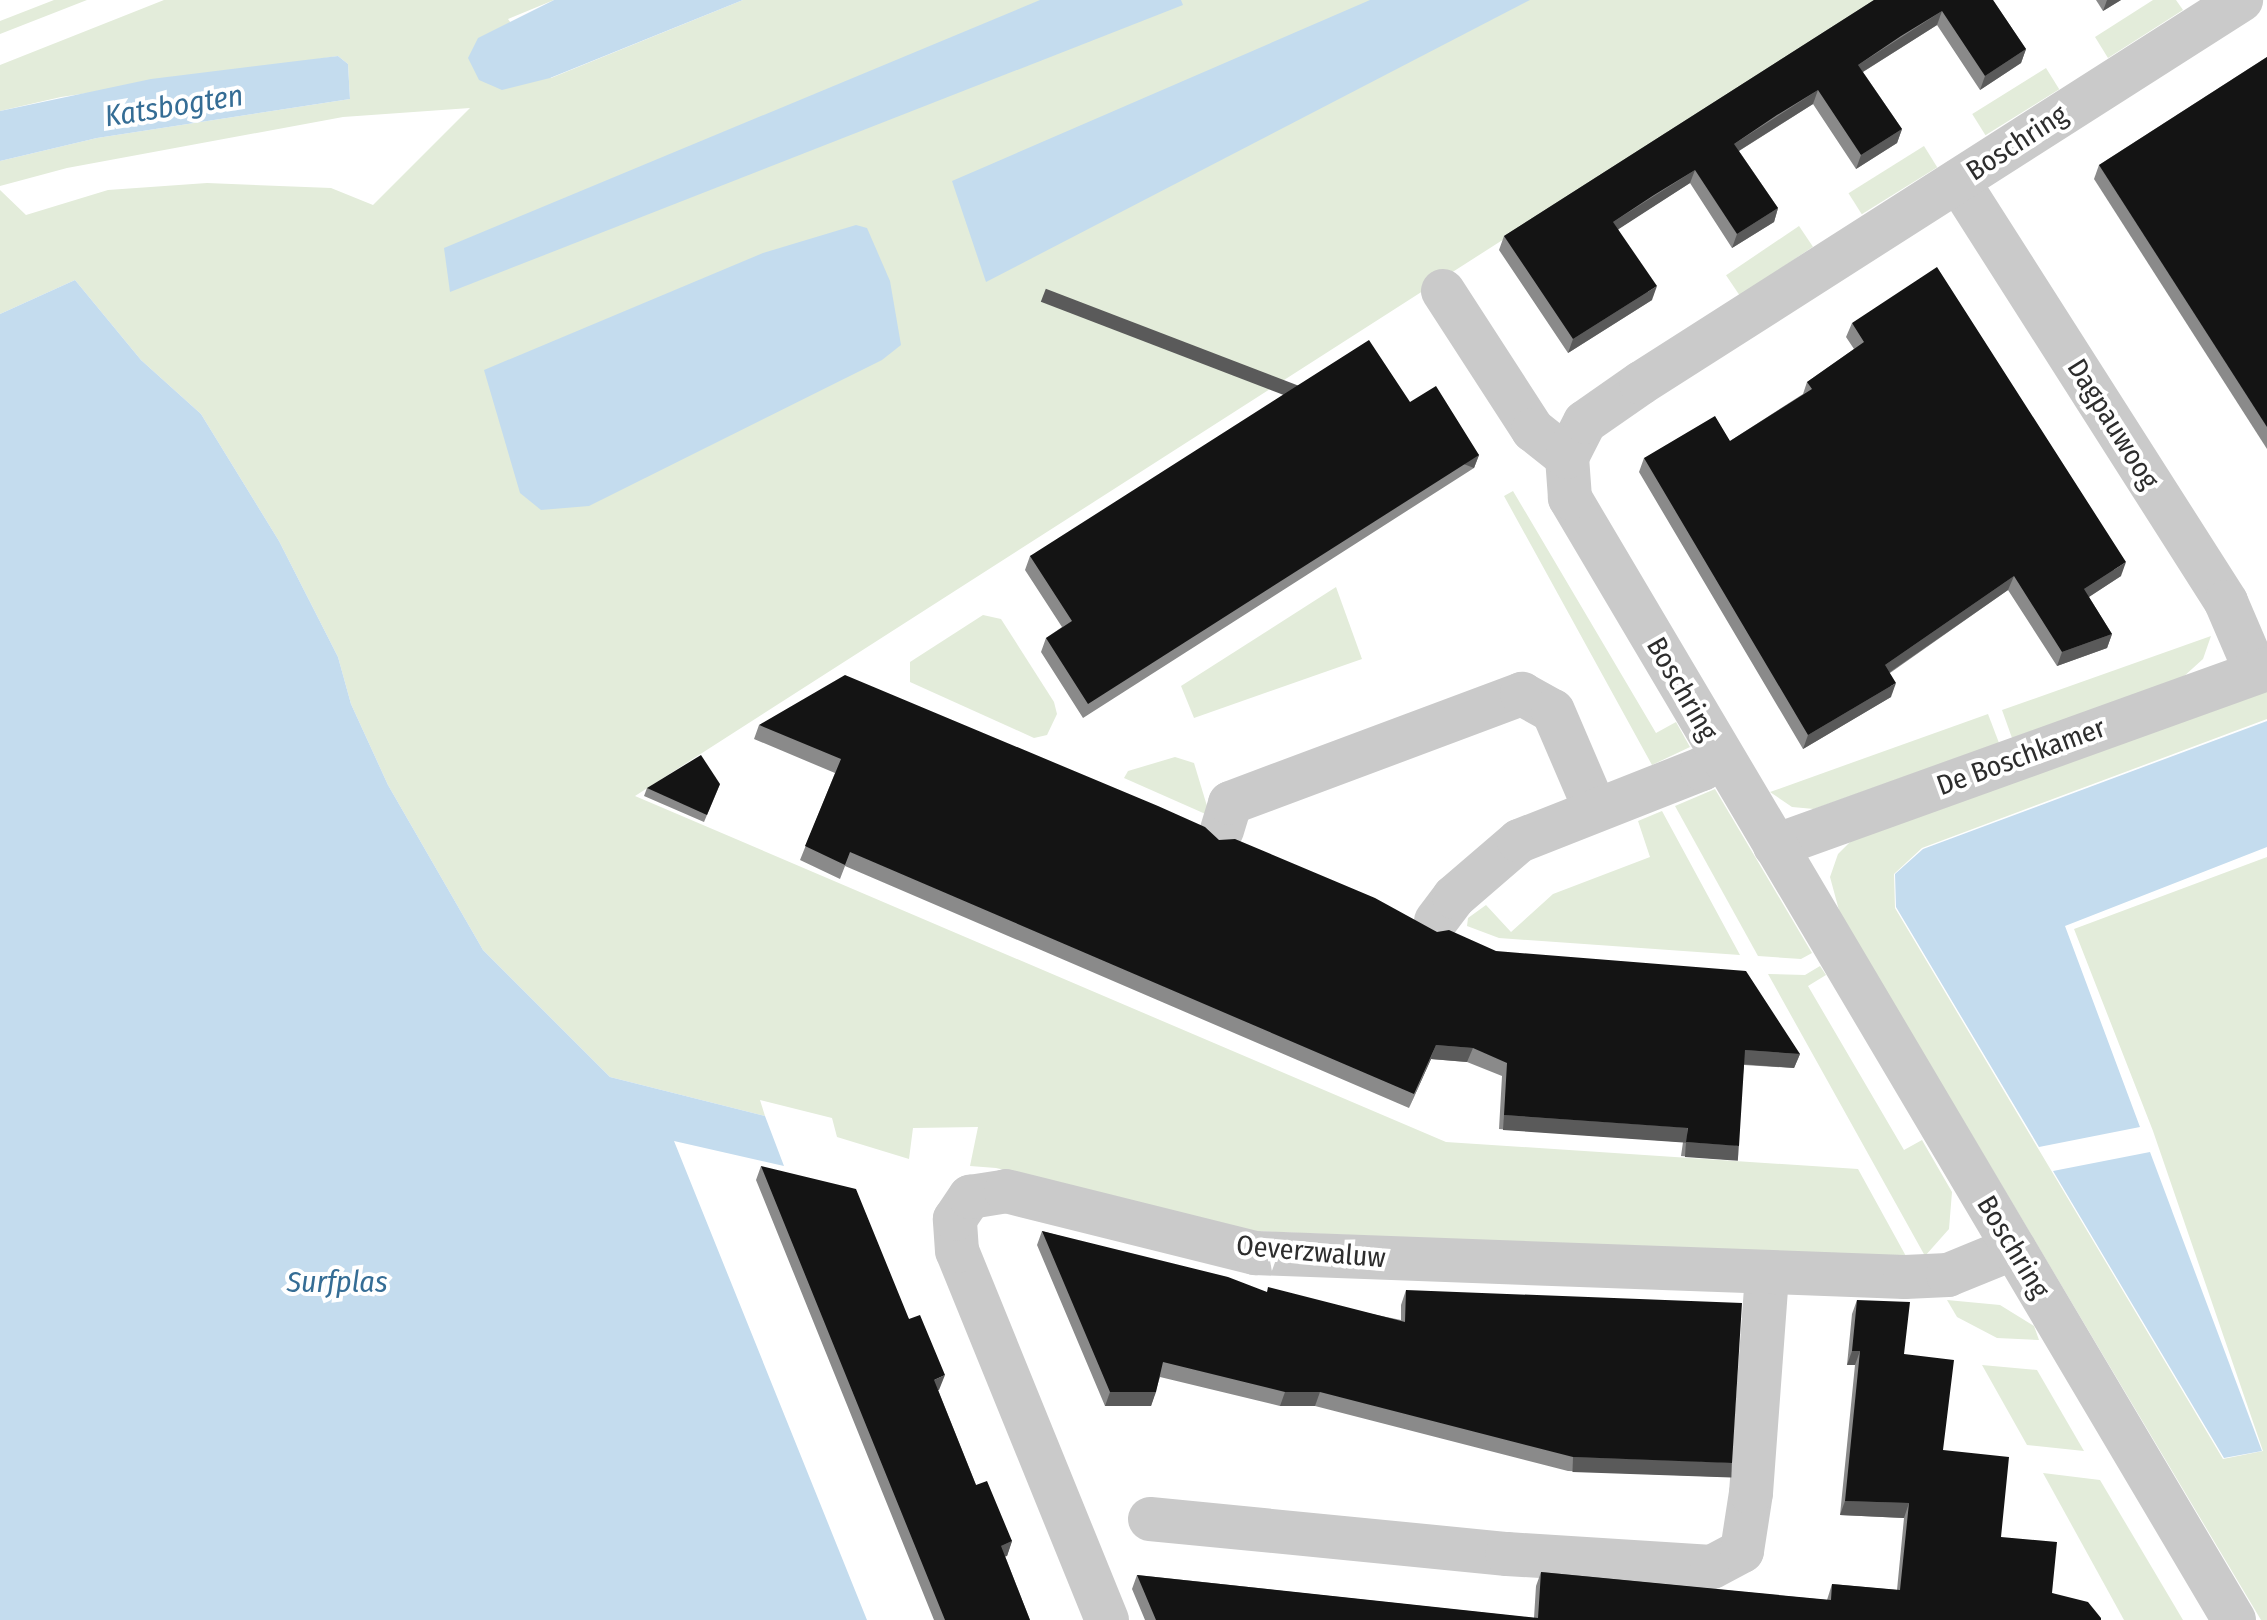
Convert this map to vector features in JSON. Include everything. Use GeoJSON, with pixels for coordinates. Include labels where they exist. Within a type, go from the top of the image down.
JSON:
{"type":"FeatureCollection","features":[{"type":"Feature","properties":{"kind":"street","name":"Boschring"},"geometry":{"type":"LineString","coordinates":[[2234,1620],[1570,498],[1567,457],[1585,422],[1596,414],[2241,0]]}},
{"type":"Feature","properties":{"kind":"street","name":"Dagpauwoog"},"geometry":{"type":"LineString","coordinates":[[1958,181],[2226,602],[2262,670]]}},
{"type":"Feature","properties":{"kind":"street"},"geometry":{"type":"LineString","coordinates":[[1443,291],[1533,430],[1567,457]]}},
{"type":"Feature","properties":{"kind":"street","name":"De Boschkamer"},"geometry":{"type":"LineString","coordinates":[[1775,846],[2262,670]]}},
{"type":"Feature","properties":{"kind":"street"},"geometry":{"type":"LineString","coordinates":[[1222,830],[1230,803],[1522,694],[1553,711],[1595,809]]}},
{"type":"Feature","properties":{"kind":"street"},"geometry":{"type":"LineString","coordinates":[[1436,921],[1454,897],[1519,841],[1702,769],[1721,756]]}},
{"type":"Feature","properties":{"kind":"street","name":"Oeverzwaluw"},"geometry":{"type":"LineString","coordinates":[[1107,1620],[957,1251],[955,1219],[970,1197],[1006,1191],[1255,1253],[1767,1273],[1948,1275],[2014,1248]]}},
{"type":"Feature","properties":{"kind":"street"},"geometry":{"type":"LineString","coordinates":[[1150,1519],[1507,1554],[1712,1567],[1742,1551],[1751,1493],[1767,1273]]}},
{"type":"Feature","properties":{"kind":"green space"},"geometry":{"type":"Polygon","coordinates":[[[54,0],[87,0],[0,34],[0,21],[54,0]]]}},
{"type":"Feature","properties":{"kind":"green space"},"geometry":{"type":"Polygon","coordinates":[[[164,0],[554,0],[508,19],[551,78],[743,0],[1877,0],[635,796],[1446,1142],[1858,1169],[1907,1258],[1254,1231],[996,1168],[970,1166],[978,1127],[913,1128],[909,1159],[837,1137],[832,1118],[760,1100],[765,1116],[610,1077],[483,950],[388,785],[351,704],[338,657],[279,541],[201,414],[141,360],[75,280],[0,314],[0,190],[26,215],[108,190],[207,183],[331,188],[373,205],[470,108],[343,117],[67,168],[0,186],[0,161],[97,138],[350,99],[348,64],[338,56],[61,97],[0,111],[0,65],[164,0]]]}},
{"type":"Feature","properties":{"kind":"green space"},"geometry":{"type":"Polygon","coordinates":[[[2153,0],[2176,0],[2183,10],[2108,58],[2095,37],[2153,0]]]}},
{"type":"Feature","properties":{"kind":"green space"},"geometry":{"type":"Polygon","coordinates":[[[2046,68],[2059,89],[1985,135],[1972,114],[2046,68]]]}},
{"type":"Feature","properties":{"kind":"green space"},"geometry":{"type":"Polygon","coordinates":[[[1924,146],[1937,167],[1862,214],[1849,193],[1924,146]]]}},
{"type":"Feature","properties":{"kind":"green space"},"geometry":{"type":"Polygon","coordinates":[[[1799,226],[1813,247],[1740,296],[1726,275],[1799,226]]]}},
{"type":"Feature","properties":{"kind":"green space"},"geometry":{"type":"Polygon","coordinates":[[[1513,491],[1656,733],[1676,722],[1690,747],[1652,765],[1504,496],[1513,491]]]}},
{"type":"Feature","properties":{"kind":"green space"},"geometry":{"type":"Polygon","coordinates":[[[1336,587],[1362,659],[1194,718],[1181,686],[1336,587]]]}},
{"type":"Feature","properties":{"kind":"green space"},"geometry":{"type":"Polygon","coordinates":[[[983,615],[1001,619],[1054,702],[1057,714],[1047,735],[1034,738],[910,682],[910,662],[983,615]]]}},
{"type":"Feature","properties":{"kind":"green space"},"geometry":{"type":"Polygon","coordinates":[[[2211,636],[2203,659],[2182,678],[2012,738],[2002,710],[2211,636]]]}},
{"type":"Feature","properties":{"kind":"green space"},"geometry":{"type":"Polygon","coordinates":[[[2267,691],[2267,719],[1922,848],[1894,874],[1895,908],[2223,1459],[2263,1451],[2153,1131],[2074,929],[2267,857],[2267,1620],[2261,1620],[1840,914],[1830,877],[1838,854],[1851,841],[2267,691]]]}},
{"type":"Feature","properties":{"kind":"green space"},"geometry":{"type":"Polygon","coordinates":[[[1988,714],[1999,743],[1814,809],[1792,807],[1770,792],[1988,714]]]}},
{"type":"Feature","properties":{"kind":"green space"},"geometry":{"type":"Polygon","coordinates":[[[1175,757],[1194,763],[1210,816],[1124,778],[1128,771],[1175,757]]]}},
{"type":"Feature","properties":{"kind":"green space"},"geometry":{"type":"Polygon","coordinates":[[[1715,789],[1812,953],[1801,959],[1758,956],[1675,806],[1715,789]]]}},
{"type":"Feature","properties":{"kind":"green space"},"geometry":{"type":"Polygon","coordinates":[[[1662,811],[1740,955],[1499,938],[1467,926],[1468,918],[1486,905],[1511,932],[1553,894],[1650,857],[1638,821],[1662,811]]]}},
{"type":"Feature","properties":{"kind":"green space"},"geometry":{"type":"Polygon","coordinates":[[[1820,966],[1826,975],[1808,986],[1904,1150],[1922,1140],[1952,1192],[1949,1229],[1925,1256],[1768,974],[1805,975],[1820,966]]]}},
{"type":"Feature","properties":{"kind":"green space"},"geometry":{"type":"Polygon","coordinates":[[[1947,1300],[2000,1305],[2034,1326],[2039,1340],[1997,1338],[1957,1317],[1947,1300]]]}},
{"type":"Feature","properties":{"kind":"green space"},"geometry":{"type":"Polygon","coordinates":[[[1982,1365],[2037,1370],[2084,1451],[2027,1445],[1982,1365]]]}},
{"type":"Feature","properties":{"kind":"green space"},"geometry":{"type":"Polygon","coordinates":[[[2043,1473],[2100,1480],[2183,1620],[2124,1620],[2043,1473]]]}},
{"type":"Feature","properties":{"kind":"water"},"geometry":{"type":"Polygon","coordinates":[[[554,0],[743,0],[550,78],[502,90],[479,80],[468,58],[478,38],[554,0]]]}},
{"type":"Feature","properties":{"kind":"water"},"geometry":{"type":"Polygon","coordinates":[[[1040,0],[1181,0],[1183,5],[450,292],[444,248],[1040,0]]]}},
{"type":"Feature","properties":{"kind":"water"},"geometry":{"type":"Polygon","coordinates":[[[1370,0],[1530,0],[986,282],[952,181],[1370,0]]]}},
{"type":"Feature","properties":{"kind":"water","name":"Katsbogten"},"geometry":{"type":"Polygon","coordinates":[[[338,56],[348,64],[350,99],[97,138],[0,161],[0,111],[151,79],[338,56]]]}},
{"type":"Feature","properties":{"kind":"water"},"geometry":{"type":"Polygon","coordinates":[[[856,225],[867,228],[890,281],[901,345],[882,360],[589,506],[541,510],[520,493],[484,370],[763,253],[856,225]]]}},
{"type":"Feature","properties":{"kind":"water","name":"Surfplas"},"geometry":{"type":"Polygon","coordinates":[[[75,280],[141,360],[201,414],[279,541],[338,657],[351,704],[388,785],[483,950],[610,1077],[765,1116],[784,1166],[674,1141],[867,1620],[0,1620],[0,314],[75,280]]]}},
{"type":"Feature","properties":{"kind":"water"},"geometry":{"type":"Polygon","coordinates":[[[2267,721],[2267,847],[2065,926],[2140,1127],[2039,1147],[1896,907],[1895,874],[1923,849],[2267,721]]]}},
{"type":"Feature","properties":{"kind":"water"},"geometry":{"type":"Polygon","coordinates":[[[2150,1152],[2262,1451],[2224,1458],[2053,1171],[2150,1152]]]}},
{"type":"Feature","properties":{"kind":"building"},"geometry":{"type":"Polygon","coordinates":[[[1874,0],[1993,0],[2026,49],[1985,76],[1942,11],[1901,36],[1858,65],[1902,129],[1861,155],[1818,90],[1777,115],[1734,144],[1778,208],[1737,234],[1695,170],[1654,195],[1613,222],[1657,286],[1573,339],[1504,236],[1874,0]]]}},
{"type":"Feature","properties":{"kind":"building"},"geometry":{"type":"Polygon","coordinates":[[[2267,57],[2267,427],[2099,165],[2267,57]]]}},
{"type":"Feature","properties":{"kind":"building"},"geometry":{"type":"Polygon","coordinates":[[[1937,267],[2126,562],[2084,589],[2112,634],[2062,652],[2014,576],[1885,665],[1896,683],[1808,735],[1644,458],[1715,416],[1730,441],[1812,389],[1807,382],[1864,342],[1852,323],[1937,267]]]}},
{"type":"Feature","properties":{"kind":"building"},"geometry":{"type":"Polygon","coordinates":[[[1369,340],[1410,402],[1436,386],[1479,455],[1088,704],[1046,638],[1072,621],[1030,556],[1369,340]]]}},
{"type":"Feature","properties":{"kind":"building"},"geometry":{"type":"Polygon","coordinates":[[[845,675],[1158,806],[1205,827],[1219,840],[1235,839],[1375,898],[1437,932],[1449,930],[1496,951],[1746,971],[1800,1054],[1745,1050],[1739,1146],[1686,1142],[1688,1128],[1504,1115],[1507,1063],[1473,1048],[1436,1045],[1414,1094],[850,852],[845,865],[805,846],[841,759],[759,725],[845,675]]]}},
{"type":"Feature","properties":{"kind":"building"},"geometry":{"type":"Polygon","coordinates":[[[701,755],[720,784],[707,815],[647,788],[701,755]]]}},
{"type":"Feature","properties":{"kind":"building"},"geometry":{"type":"Polygon","coordinates":[[[761,1166],[856,1189],[909,1319],[920,1315],[945,1375],[934,1380],[976,1485],[987,1481],[1012,1541],[1001,1546],[1030,1620],[945,1620],[761,1166]]]}},
{"type":"Feature","properties":{"kind":"building"},"geometry":{"type":"Polygon","coordinates":[[[1042,1231],[1228,1277],[1267,1292],[1268,1287],[1405,1322],[1406,1290],[1742,1303],[1732,1463],[1573,1457],[1320,1392],[1285,1392],[1163,1362],[1156,1392],[1110,1392],[1042,1231]]]}},
{"type":"Feature","properties":{"kind":"building"},"geometry":{"type":"Polygon","coordinates":[[[1857,1300],[1910,1302],[1904,1354],[1954,1360],[1943,1450],[2009,1457],[2001,1537],[2057,1542],[2052,1593],[2088,1602],[2101,1620],[1156,1620],[1137,1575],[1538,1618],[1541,1572],[1831,1600],[1832,1584],[1900,1590],[1909,1503],[1845,1501],[1860,1351],[1852,1351],[1857,1300]]]}}]}
